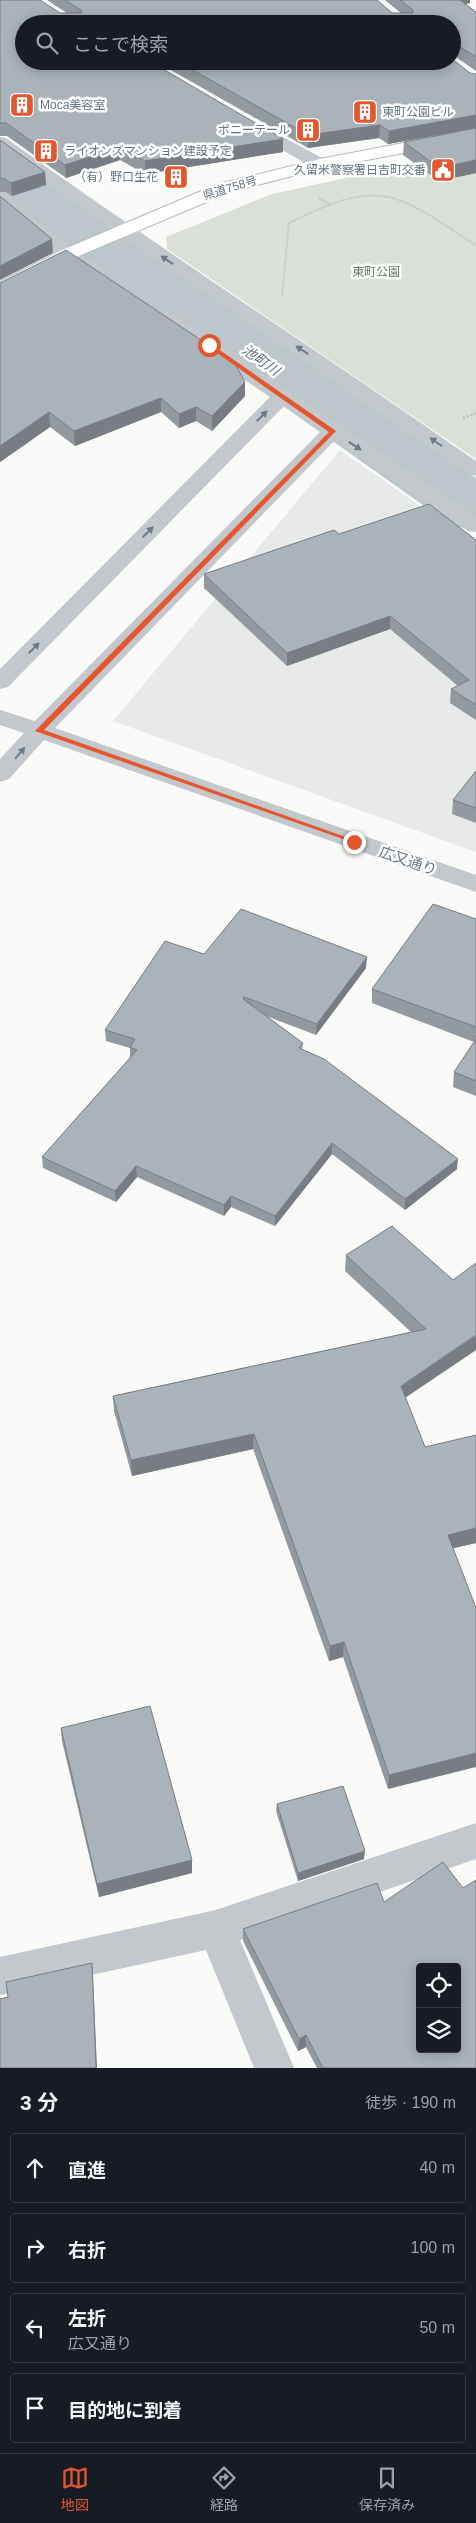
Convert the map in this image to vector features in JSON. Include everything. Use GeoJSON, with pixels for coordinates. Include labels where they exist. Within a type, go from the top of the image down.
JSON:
{"type":"FeatureCollection","features":[{"type":"Feature","properties":{"kind":"main road","name":"県道758号"},"geometry":{"type":"LineString","coordinates":[[0,289],[68,254],[224,188],[320,164],[476,134]]}},
{"type":"Feature","properties":{"kind":"street"},"geometry":{"type":"LineString","coordinates":[[234,115],[320,164]]}},
{"type":"Feature","properties":{"kind":"street"},"geometry":{"type":"LineString","coordinates":[[0,142],[122,230],[279,334],[476,470]]}},
{"type":"Feature","properties":{"kind":"street"},"geometry":{"type":"LineString","coordinates":[[0,198],[68,254],[109,281]]}},
{"type":"Feature","properties":{"kind":"street"},"geometry":{"type":"LineString","coordinates":[[151,308],[476,526]]}},
{"type":"Feature","properties":{"kind":"street"},"geometry":{"type":"LineString","coordinates":[[0,682],[282,396]]}},
{"type":"Feature","properties":{"kind":"street"},"geometry":{"type":"LineString","coordinates":[[0,774],[39,731],[333,431]]}},
{"type":"Feature","properties":{"kind":"street","name":"広又通り"},"geometry":{"type":"LineString","coordinates":[[0,717],[476,884]]}},
{"type":"Feature","properties":{"kind":"street"},"geometry":{"type":"LineString","coordinates":[[0,1976],[216,1929],[476,1841]]}},
{"type":"Feature","properties":{"kind":"street"},"geometry":{"type":"LineString","coordinates":[[216,1929],[274,2068]]}},
{"type":"Feature","properties":{"kind":"path"},"geometry":{"type":"LineString","coordinates":[[279,334],[289,223],[315,210],[355,198],[388,197],[418,211],[476,245]]}},
{"type":"Feature","properties":{"kind":"shaded area"},"geometry":{"type":"Polygon","coordinates":[[[340,450],[476,545],[476,852],[113,721],[340,450]]]}},
{"type":"Feature","properties":{"kind":"green space","name":"東町公園"},"geometry":{"type":"Polygon","coordinates":[[[476,150],[476,459],[167,249],[166,237],[272,194],[476,150]]]}},
{"type":"Feature","properties":{"kind":"building"},"geometry":{"type":"Polygon","coordinates":[[[0,0],[40,0],[60,13],[82,13],[81,10],[65,0],[377,0],[392,13],[413,13],[413,10],[400,0],[460,0],[476,12],[476,57],[461,47],[461,15],[15,15],[15,70],[164,70],[283,139],[145,161],[119,147],[65,165],[6,123],[0,123],[0,0]]]}},
{"type":"Feature","properties":{"kind":"building"},"geometry":{"type":"Polygon","coordinates":[[[461,66],[470,73],[476,74],[476,115],[389,131],[380,125],[308,135],[193,70],[461,70],[461,66]]]}},
{"type":"Feature","properties":{"kind":"building"},"geometry":{"type":"Polygon","coordinates":[[[476,128],[476,160],[439,168],[404,142],[476,128]]]}},
{"type":"Feature","properties":{"kind":"building"},"geometry":{"type":"Polygon","coordinates":[[[0,140],[45,172],[11,183],[0,178],[0,140]]]}},
{"type":"Feature","properties":{"kind":"building"},"geometry":{"type":"Polygon","coordinates":[[[0,196],[52,239],[0,266],[0,196]]]}},
{"type":"Feature","properties":{"kind":"building"},"geometry":{"type":"Polygon","coordinates":[[[66,250],[234,362],[245,382],[212,416],[196,407],[179,414],[161,398],[74,431],[49,412],[0,446],[0,283],[66,250]]]}},
{"type":"Feature","properties":{"kind":"building"},"geometry":{"type":"Polygon","coordinates":[[[429,504],[476,540],[476,705],[451,689],[469,680],[390,616],[287,653],[204,574],[334,530],[339,534],[429,504]]]}},
{"type":"Feature","properties":{"kind":"building"},"geometry":{"type":"Polygon","coordinates":[[[476,771],[476,808],[453,800],[476,771]]]}},
{"type":"Feature","properties":{"kind":"building"},"geometry":{"type":"Polygon","coordinates":[[[433,904],[476,919],[476,1027],[372,989],[433,904]]]}},
{"type":"Feature","properties":{"kind":"building"},"geometry":{"type":"Polygon","coordinates":[[[241,909],[367,957],[317,1024],[244,997],[243,999],[303,1043],[299,1048],[324,1059],[458,1159],[405,1199],[332,1143],[275,1216],[231,1196],[224,1205],[136,1166],[115,1191],[42,1157],[137,1050],[130,1047],[135,1039],[105,1030],[165,941],[204,954],[241,909]]]}},
{"type":"Feature","properties":{"kind":"building"},"geometry":{"type":"Polygon","coordinates":[[[476,1039],[476,1081],[454,1072],[476,1039]]]}},
{"type":"Feature","properties":{"kind":"building"},"geometry":{"type":"Polygon","coordinates":[[[392,1226],[453,1280],[476,1263],[476,1335],[401,1386],[425,1447],[476,1435],[476,1528],[448,1535],[476,1608],[476,1753],[389,1775],[344,1642],[330,1646],[254,1434],[131,1460],[113,1396],[426,1329],[346,1255],[392,1226]]]}},
{"type":"Feature","properties":{"kind":"building"},"geometry":{"type":"Polygon","coordinates":[[[150,1706],[192,1860],[97,1884],[61,1728],[150,1706]]]}},
{"type":"Feature","properties":{"kind":"building"},"geometry":{"type":"Polygon","coordinates":[[[343,1786],[365,1851],[298,1873],[277,1804],[343,1786]]]}},
{"type":"Feature","properties":{"kind":"building"},"geometry":{"type":"Polygon","coordinates":[[[443,1862],[463,1888],[476,1880],[476,2068],[323,2068],[306,2035],[299,2039],[243,1929],[377,1883],[384,1902],[443,1862]]]}},
{"type":"Feature","properties":{"kind":"building"},"geometry":{"type":"Polygon","coordinates":[[[92,1963],[96,2068],[0,2068],[0,1999],[8,1997],[6,1982],[92,1963]]]}},
{"type":"Feature","properties":{"kind":"waterway","name":"池町川"},"geometry":{"type":"LineString","coordinates":[[0,171],[76,231],[476,510]]}},
{"type":"Feature","properties":{"kind":"place","name":"Moca美容室"},"geometry":{"type":"Point","coordinates":[22,105]}},
{"type":"Feature","properties":{"kind":"place","name":"東町公園ビル"},"geometry":{"type":"Point","coordinates":[365,112]}},
{"type":"Feature","properties":{"kind":"place","name":"ポニーテール"},"geometry":{"type":"Point","coordinates":[308,130]}},
{"type":"Feature","properties":{"kind":"place","name":"ライオンズマンション建設予定"},"geometry":{"type":"Point","coordinates":[46,151]}},
{"type":"Feature","properties":{"kind":"place","name":"久留米警察署日吉町交番"},"geometry":{"type":"Point","coordinates":[443,170]}},
{"type":"Feature","properties":{"kind":"place","name":"（有）野口生花"},"geometry":{"type":"Point","coordinates":[176,177]}},
{"type":"Feature","properties":{"kind":"route"},"geometry":{"type":"LineString","coordinates":[[209,345],[333,431],[39,731],[354,842]]}}]}
